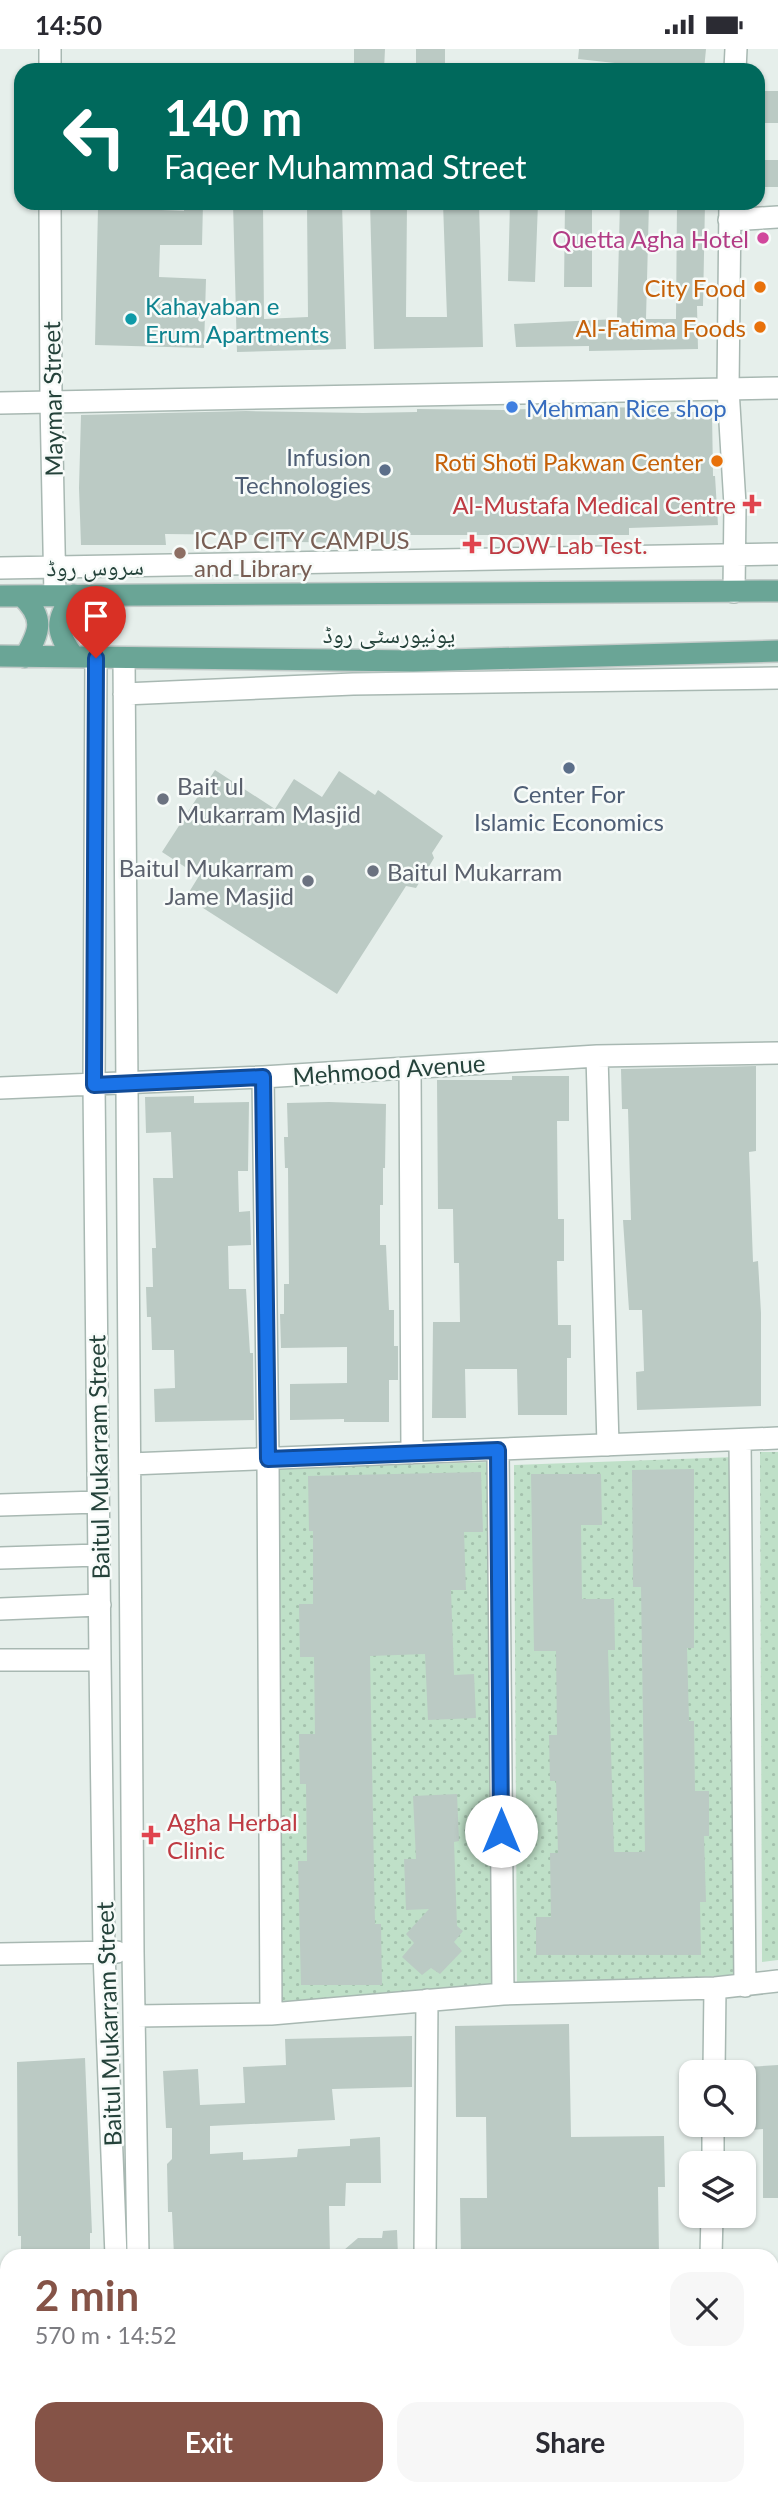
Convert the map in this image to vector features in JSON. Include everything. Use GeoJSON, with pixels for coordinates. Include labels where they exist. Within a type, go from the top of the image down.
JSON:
{"type":"FeatureCollection","features":[{"type":"Feature","properties":{"kind":"main road","name":"یونیورسٹی روڈ"},"geometry":{"type":"LineString","coordinates":[[0,596],[778,591]]}},
{"type":"Feature","properties":{"kind":"main road"},"geometry":{"type":"LineString","coordinates":[[64,595],[59,624],[62,641],[74,657]]}},
{"type":"Feature","properties":{"kind":"main road"},"geometry":{"type":"LineString","coordinates":[[22,596],[35,609],[38,623],[36,638],[25,657]]}},
{"type":"Feature","properties":{"kind":"main road","name":"یونیورسٹی روڈ"},"geometry":{"type":"LineString","coordinates":[[0,656],[413,660],[778,651]]}},
{"type":"Feature","properties":{"kind":"street","name":"Maymar Street"},"geometry":{"type":"LineString","coordinates":[[50,210],[54,567],[64,595]]}},
{"type":"Feature","properties":{"kind":"street"},"geometry":{"type":"LineString","coordinates":[[734,592],[736,554],[728,389],[729,212],[778,217]]}},
{"type":"Feature","properties":{"kind":"street"},"geometry":{"type":"LineString","coordinates":[[0,403],[778,388]]}},
{"type":"Feature","properties":{"kind":"street","name":"سروس روڈ"},"geometry":{"type":"LineString","coordinates":[[0,568],[778,554]]}},
{"type":"Feature","properties":{"kind":"street","name":"Baitul Mukarram Street"},"geometry":{"type":"LineString","coordinates":[[96,658],[94,1085],[100,1660],[104,1953],[116,2249]]}},
{"type":"Feature","properties":{"kind":"street","name":"Baitul Mukarram Street"},"geometry":{"type":"LineString","coordinates":[[124,658],[133,1952],[138,2249]]}},
{"type":"Feature","properties":{"kind":"street"},"geometry":{"type":"LineString","coordinates":[[519,658],[521,682]]}},
{"type":"Feature","properties":{"kind":"street"},"geometry":{"type":"LineString","coordinates":[[124,694],[353,684],[778,678]]}},
{"type":"Feature","properties":{"kind":"street","name":"Mehmood Avenue"},"geometry":{"type":"LineString","coordinates":[[0,1088],[263,1077],[597,1056],[778,1053]]}},
{"type":"Feature","properties":{"kind":"street"},"geometry":{"type":"LineString","coordinates":[[597,1056],[608,1445]]}},
{"type":"Feature","properties":{"kind":"street"},"geometry":{"type":"LineString","coordinates":[[410,1068],[412,1453]]}},
{"type":"Feature","properties":{"kind":"street"},"geometry":{"type":"LineString","coordinates":[[263,1077],[271,2014]]}},
{"type":"Feature","properties":{"kind":"street"},"geometry":{"type":"LineString","coordinates":[[130,1464],[778,1438]]}},
{"type":"Feature","properties":{"kind":"street"},"geometry":{"type":"LineString","coordinates":[[740,1440],[746,1986]]}},
{"type":"Feature","properties":{"kind":"street"},"geometry":{"type":"LineString","coordinates":[[498,1450],[503,1994]]}},
{"type":"Feature","properties":{"kind":"street"},"geometry":{"type":"LineString","coordinates":[[0,1505],[99,1502]]}},
{"type":"Feature","properties":{"kind":"street"},"geometry":{"type":"LineString","coordinates":[[0,1558],[99,1555]]}},
{"type":"Feature","properties":{"kind":"street"},"geometry":{"type":"LineString","coordinates":[[0,1609],[100,1605]]}},
{"type":"Feature","properties":{"kind":"street"},"geometry":{"type":"LineString","coordinates":[[0,1660],[100,1660]]}},
{"type":"Feature","properties":{"kind":"street"},"geometry":{"type":"LineString","coordinates":[[0,1954],[133,1952]]}},
{"type":"Feature","properties":{"kind":"street"},"geometry":{"type":"LineString","coordinates":[[136,2016],[271,2014],[503,1994],[715,1988],[778,1981]]}},
{"type":"Feature","properties":{"kind":"street"},"geometry":{"type":"LineString","coordinates":[[714,2060],[715,1988]]}},
{"type":"Feature","properties":{"kind":"street"},"geometry":{"type":"LineString","coordinates":[[425,2249],[426,2000]]}},
{"type":"Feature","properties":{"kind":"street"},"geometry":{"type":"LineString","coordinates":[[711,2249],[712,2228]]}},
{"type":"Feature","properties":{"kind":"green space"},"geometry":{"type":"Polygon","coordinates":[[[760,1452],[778,1452],[778,1960],[762,1962],[760,1452]]]}},
{"type":"Feature","properties":{"kind":"green space"},"geometry":{"type":"Polygon","coordinates":[[[735,1457],[733,1975],[517,1988],[514,1465],[735,1457]]]}},
{"type":"Feature","properties":{"kind":"green space"},"geometry":{"type":"Polygon","coordinates":[[[489,1462],[493,1992],[282,2003],[278,1469],[489,1462]]]}},
{"type":"Feature","properties":{"kind":"building"},"geometry":{"type":"Polygon","coordinates":[[[354,49],[385,49],[384,63],[354,63],[354,49]]]}},
{"type":"Feature","properties":{"kind":"building"},"geometry":{"type":"Polygon","coordinates":[[[416,49],[445,49],[445,63],[416,63],[416,49]]]}},
{"type":"Feature","properties":{"kind":"building"},"geometry":{"type":"Polygon","coordinates":[[[579,49],[706,49],[705,63],[615,63],[578,59],[579,49]]]}},
{"type":"Feature","properties":{"kind":"building"},"geometry":{"type":"Polygon","coordinates":[[[765,91],[778,91],[778,123],[765,123],[765,91]]]}},
{"type":"Feature","properties":{"kind":"building"},"geometry":{"type":"Polygon","coordinates":[[[765,160],[778,160],[778,187],[765,187],[765,160]]]}},
{"type":"Feature","properties":{"kind":"building"},"geometry":{"type":"Polygon","coordinates":[[[98,210],[203,210],[202,245],[160,245],[159,277],[206,279],[204,348],[95,345],[98,210]]]}},
{"type":"Feature","properties":{"kind":"building"},"geometry":{"type":"Polygon","coordinates":[[[233,210],[263,210],[264,319],[308,317],[307,210],[342,210],[346,349],[237,352],[233,210]]]}},
{"type":"Feature","properties":{"kind":"building"},"geometry":{"type":"Polygon","coordinates":[[[370,210],[407,210],[406,317],[447,317],[443,210],[479,210],[483,347],[374,349],[370,210]]]}},
{"type":"Feature","properties":{"kind":"building"},"geometry":{"type":"Polygon","coordinates":[[[510,210],[538,210],[535,282],[508,281],[510,210]]]}},
{"type":"Feature","properties":{"kind":"building"},"geometry":{"type":"Polygon","coordinates":[[[565,210],[592,210],[592,287],[564,287],[565,210]]]}},
{"type":"Feature","properties":{"kind":"building"},"geometry":{"type":"Polygon","coordinates":[[[620,210],[649,210],[646,319],[676,319],[677,210],[705,210],[703,306],[697,306],[698,349],[589,351],[589,346],[516,347],[514,324],[617,319],[620,210]]]}},
{"type":"Feature","properties":{"kind":"building"},"geometry":{"type":"Polygon","coordinates":[[[670,408],[670,412],[712,412],[713,476],[718,525],[629,528],[629,535],[404,535],[404,543],[392,544],[254,541],[254,535],[165,534],[166,545],[81,545],[81,415],[246,411],[363,413],[417,412],[417,409],[670,408]]]}},
{"type":"Feature","properties":{"kind":"building","name":"Baitul Mukarram Jame Masjid"},"geometry":{"type":"Polygon","coordinates":[[[215,770],[275,809],[294,779],[322,797],[339,771],[375,795],[378,790],[443,836],[432,853],[434,858],[416,888],[406,886],[337,994],[186,897],[199,876],[162,852],[215,770]]]}},
{"type":"Feature","properties":{"kind":"building"},"geometry":{"type":"Polygon","coordinates":[[[756,1066],[756,1151],[749,1152],[753,1262],[758,1261],[761,1313],[761,1406],[637,1410],[636,1372],[644,1371],[642,1310],[629,1310],[623,1220],[631,1220],[628,1109],[622,1109],[621,1069],[756,1066]]]}},
{"type":"Feature","properties":{"kind":"building"},"geometry":{"type":"Polygon","coordinates":[[[512,1076],[569,1076],[569,1121],[557,1121],[558,1219],[564,1219],[564,1261],[557,1261],[558,1325],[571,1325],[571,1358],[567,1358],[567,1415],[518,1415],[517,1369],[465,1369],[466,1418],[432,1418],[433,1322],[460,1322],[459,1263],[454,1263],[453,1209],[438,1209],[437,1080],[512,1080],[512,1076]]]}},
{"type":"Feature","properties":{"kind":"building"},"geometry":{"type":"Polygon","coordinates":[[[194,1096],[194,1103],[249,1102],[248,1171],[238,1171],[239,1212],[250,1211],[251,1245],[228,1246],[229,1289],[246,1289],[250,1353],[253,1353],[254,1420],[155,1422],[154,1389],[175,1388],[174,1350],[152,1350],[151,1317],[147,1317],[146,1287],[153,1287],[152,1248],[156,1248],[153,1178],[173,1178],[171,1132],[146,1133],[145,1097],[194,1096]]]}},
{"type":"Feature","properties":{"kind":"building"},"geometry":{"type":"Polygon","coordinates":[[[287,1103],[386,1104],[380,1245],[386,1245],[389,1310],[394,1310],[394,1346],[398,1346],[398,1380],[389,1380],[389,1422],[290,1420],[290,1384],[347,1383],[347,1347],[281,1348],[280,1314],[284,1314],[284,1284],[289,1284],[288,1168],[285,1168],[284,1137],[288,1137],[287,1103]]]}},
{"type":"Feature","properties":{"kind":"building"},"geometry":{"type":"Polygon","coordinates":[[[694,1469],[694,1648],[687,1648],[689,1721],[694,1721],[695,1791],[709,1791],[709,1836],[704,1836],[706,1902],[700,1902],[701,1955],[536,1955],[536,1917],[551,1917],[550,1853],[558,1853],[556,1781],[550,1781],[549,1735],[557,1735],[556,1651],[534,1651],[531,1474],[601,1474],[602,1525],[581,1525],[582,1599],[614,1599],[615,1650],[608,1650],[614,1852],[642,1852],[645,1851],[641,1587],[633,1587],[632,1470],[694,1469]]]}},
{"type":"Feature","properties":{"kind":"building"},"geometry":{"type":"Polygon","coordinates":[[[481,1472],[483,1532],[464,1532],[466,1590],[451,1590],[454,1675],[474,1674],[476,1718],[428,1720],[425,1654],[370,1656],[375,1924],[381,1924],[382,1985],[301,1985],[298,1861],[307,1861],[306,1784],[300,1784],[299,1734],[315,1734],[314,1657],[300,1657],[299,1604],[313,1604],[313,1531],[309,1531],[308,1476],[481,1472]]]}},
{"type":"Feature","properties":{"kind":"building"},"geometry":{"type":"Polygon","coordinates":[[[457,1794],[459,1841],[454,1842],[457,1926],[463,1931],[454,1942],[462,1951],[440,1974],[431,1968],[422,1975],[402,1957],[414,1943],[406,1934],[429,1909],[406,1910],[404,1859],[416,1859],[413,1796],[457,1794]]]}},
{"type":"Feature","properties":{"kind":"building"},"geometry":{"type":"Polygon","coordinates":[[[569,2024],[571,2137],[664,2136],[665,2187],[658,2187],[659,2249],[461,2249],[460,2198],[487,2198],[486,2117],[456,2117],[455,2026],[569,2024]]]}},
{"type":"Feature","properties":{"kind":"building"},"geometry":{"type":"Polygon","coordinates":[[[412,2036],[412,2087],[332,2089],[335,2120],[210,2126],[210,2154],[243,2152],[243,2160],[297,2157],[298,2149],[350,2146],[350,2139],[380,2137],[381,2183],[346,2183],[345,2206],[329,2206],[330,2249],[174,2249],[172,2212],[168,2212],[167,2164],[172,2159],[172,2128],[166,2128],[163,2071],[198,2069],[200,2105],[245,2103],[243,2067],[286,2065],[285,2039],[412,2036]]]}},
{"type":"Feature","properties":{"kind":"building"},"geometry":{"type":"Polygon","coordinates":[[[85,2058],[92,2233],[90,2249],[21,2249],[21,2236],[18,2236],[17,2062],[85,2058]]]}},
{"type":"Feature","properties":{"kind":"building"},"geometry":{"type":"Polygon","coordinates":[[[778,2065],[778,2198],[763,2198],[763,2129],[756,2130],[756,2066],[778,2065]]]}},
{"type":"Feature","properties":{"kind":"building"},"geometry":{"type":"Polygon","coordinates":[[[397,2230],[398,2249],[345,2249],[358,2238],[382,2238],[383,2231],[397,2230]]]}},
{"type":"Feature","properties":{"kind":"place","name":"Quetta Agha Hotel"},"geometry":{"type":"Point","coordinates":[763,238]}},
{"type":"Feature","properties":{"kind":"place","name":"City Food"},"geometry":{"type":"Point","coordinates":[760,287]}},
{"type":"Feature","properties":{"kind":"place","name":"Kahayaban e Erum Apartments"},"geometry":{"type":"Point","coordinates":[131,319]}},
{"type":"Feature","properties":{"kind":"place","name":"Al-Fatima Foods"},"geometry":{"type":"Point","coordinates":[760,327]}},
{"type":"Feature","properties":{"kind":"place","name":"Mehman Rice shop"},"geometry":{"type":"Point","coordinates":[512,407]}},
{"type":"Feature","properties":{"kind":"place","name":"Roti Shoti Pakwan Center"},"geometry":{"type":"Point","coordinates":[717,461]}},
{"type":"Feature","properties":{"kind":"place","name":"Infusion Technologies"},"geometry":{"type":"Point","coordinates":[385,470]}},
{"type":"Feature","properties":{"kind":"place","name":"Al-Mustafa Medical Centre"},"geometry":{"type":"Point","coordinates":[752,504]}},
{"type":"Feature","properties":{"kind":"place","name":"DOW Lab Test."},"geometry":{"type":"Point","coordinates":[472,544]}},
{"type":"Feature","properties":{"kind":"place","name":"ICAP CITY CAMPUS and Library"},"geometry":{"type":"Point","coordinates":[180,553]}},
{"type":"Feature","properties":{"kind":"place","name":"Center For Islamic Economics"},"geometry":{"type":"Point","coordinates":[569,768]}},
{"type":"Feature","properties":{"kind":"place","name":"Bait ul Mukarram Masjid"},"geometry":{"type":"Point","coordinates":[163,799]}},
{"type":"Feature","properties":{"kind":"place","name":"Baitul Mukarram"},"geometry":{"type":"Point","coordinates":[373,871]}},
{"type":"Feature","properties":{"kind":"place","name":"Baitul Mukarram Jame Masjid"},"geometry":{"type":"Point","coordinates":[308,881]}},
{"type":"Feature","properties":{"kind":"place","name":"Agha Herbal Clinic"},"geometry":{"type":"Point","coordinates":[151,1835]}},
{"type":"Feature","properties":{"kind":"route"},"geometry":{"type":"LineString","coordinates":[[96,658],[94,1085],[263,1077],[268,1459],[498,1450],[501,1831]]}}]}
